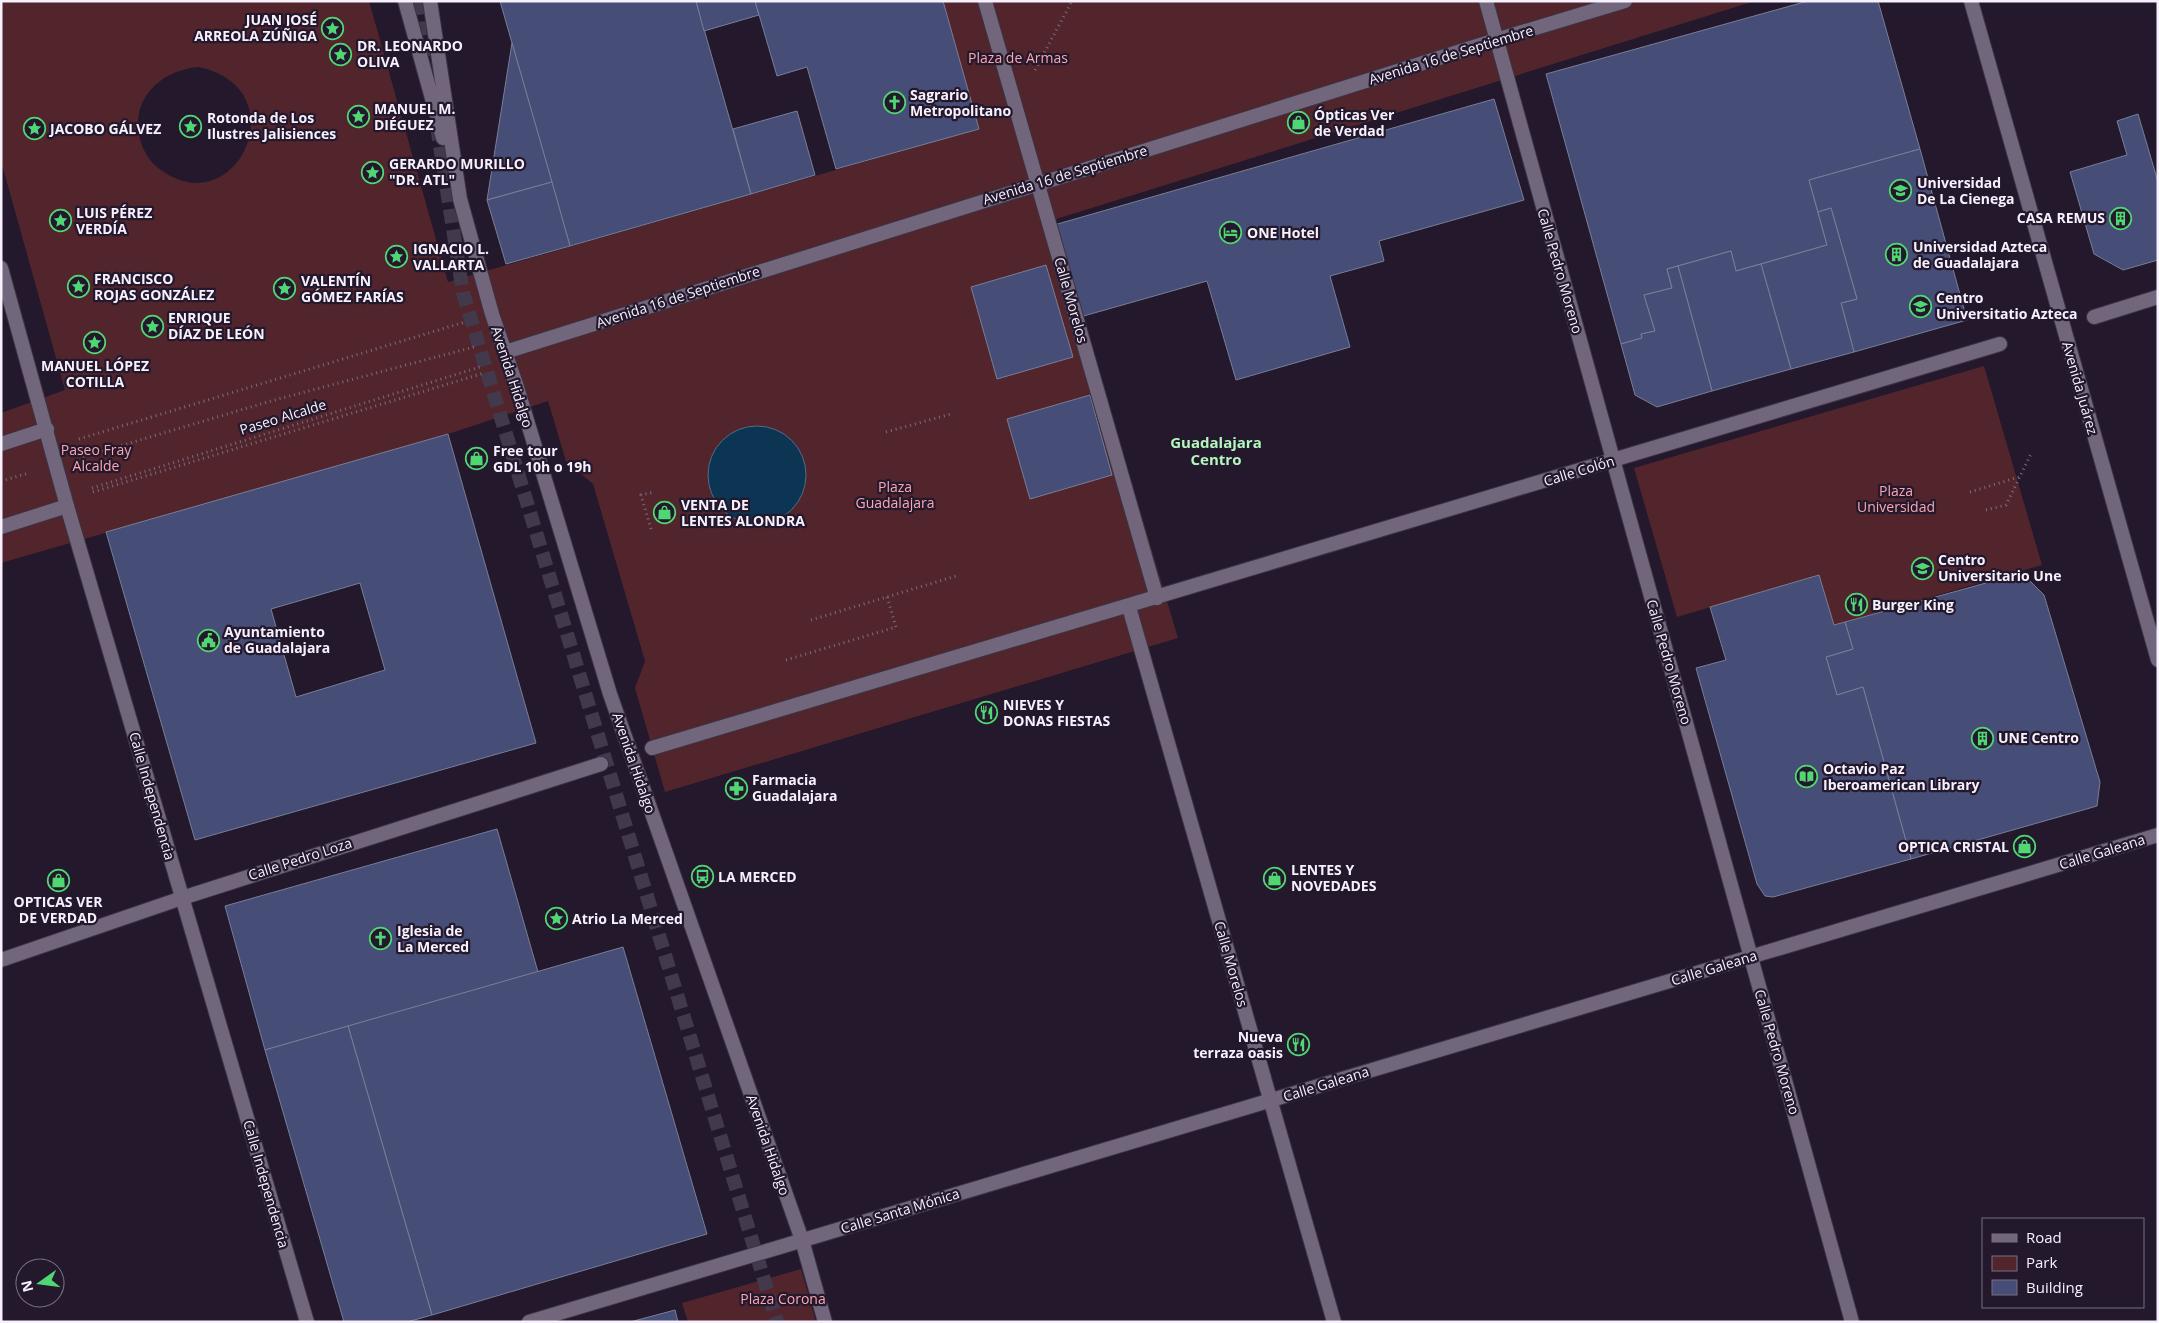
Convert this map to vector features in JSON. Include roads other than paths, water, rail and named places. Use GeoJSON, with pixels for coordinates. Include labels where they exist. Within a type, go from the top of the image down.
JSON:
{"type":"FeatureCollection","features":[{"type":"Feature","properties":{"kind":"street","name":"Avenida Hidalgo"},"geometry":{"type":"LineString","coordinates":[[405,1],[492,314],[610,694],[802,1240],[825,1322]]}},
{"type":"Feature","properties":{"kind":"street","name":"Avenida Hidalgo"},"geometry":{"type":"LineString","coordinates":[[430,1],[460,199]]}},
{"type":"Feature","properties":{"kind":"street","name":"Calle Morelos"},"geometry":{"type":"LineString","coordinates":[[985,1],[1157,598]]}},
{"type":"Feature","properties":{"kind":"street","name":"Calle Pedro Moreno"},"geometry":{"type":"LineString","coordinates":[[1486,1],[1852,1322]]}},
{"type":"Feature","properties":{"kind":"street","name":"Avenida 16 de Septiembre"},"geometry":{"type":"LineString","coordinates":[[506,355],[1038,184],[1625,1]]}},
{"type":"Feature","properties":{"kind":"street","name":"Avenida Juárez"},"geometry":{"type":"LineString","coordinates":[[1971,1],[2158,660]]}},
{"type":"Feature","properties":{"kind":"street","name":"Calle Independencia"},"geometry":{"type":"LineString","coordinates":[[1,268],[48,429],[66,501],[307,1322]]}},
{"type":"Feature","properties":{"kind":"street"},"geometry":{"type":"LineString","coordinates":[[2094,316],[2158,298]]}},
{"type":"Feature","properties":{"kind":"street","name":"Calle Colón"},"geometry":{"type":"LineString","coordinates":[[652,748],[1129,607],[2000,344]]}},
{"type":"Feature","properties":{"kind":"street"},"geometry":{"type":"LineString","coordinates":[[1,444],[48,429]]}},
{"type":"Feature","properties":{"kind":"street"},"geometry":{"type":"LineString","coordinates":[[1,527],[66,501]]}},
{"type":"Feature","properties":{"kind":"street","name":"Calle Morelos"},"geometry":{"type":"LineString","coordinates":[[1129,607],[1334,1322]]}},
{"type":"Feature","properties":{"kind":"street","name":"Calle Pedro Loza"},"geometry":{"type":"LineString","coordinates":[[1,960],[182,898],[601,764]]}},
{"type":"Feature","properties":{"kind":"street","name":"Calle Galeana"},"geometry":{"type":"LineString","coordinates":[[1270,1100],[2158,836]]}},
{"type":"Feature","properties":{"kind":"street","name":"Calle Santa Mónica"},"geometry":{"type":"LineString","coordinates":[[529,1322],[1270,1100]]}},
{"type":"Feature","properties":{"kind":"water"},"geometry":{"type":"Polygon","coordinates":[[[757,426],[776,430],[792,440],[802,456],[806,475],[802,494],[792,510],[776,520],[757,524],[738,520],[722,510],[712,494],[708,475],[712,456],[722,440],[738,430],[757,426]]]}},
{"type":"Feature","properties":{"kind":"tunnel"},"geometry":{"type":"LineString","coordinates":[[417,1],[426,58]]}},
{"type":"Feature","properties":{"kind":"tunnel"},"geometry":{"type":"LineString","coordinates":[[437,126],[463,293],[777,1322]]}},
{"type":"Feature","properties":{"kind":"place","name":"JUAN JOSÉ ARREOLA ZÚÑIGA"},"geometry":{"type":"Point","coordinates":[333,28]}},
{"type":"Feature","properties":{"kind":"place","name":"DR. LEONARDO OLIVA"},"geometry":{"type":"Point","coordinates":[341,54]}},
{"type":"Feature","properties":{"kind":"place","name":"Sagrario Metropolitano"},"geometry":{"type":"Point","coordinates":[894,103]}},
{"type":"Feature","properties":{"kind":"place","name":"MANUEL M. DIÉGUEZ"},"geometry":{"type":"Point","coordinates":[358,117]}},
{"type":"Feature","properties":{"kind":"place","name":"Ópticas Ver de Verdad"},"geometry":{"type":"Point","coordinates":[1298,123]}},
{"type":"Feature","properties":{"kind":"place","name":"Rotonda de Los Ilustres Jalisiences"},"geometry":{"type":"Point","coordinates":[191,126]}},
{"type":"Feature","properties":{"kind":"place","name":"JACOBO GÁLVEZ"},"geometry":{"type":"Point","coordinates":[34,129]}},
{"type":"Feature","properties":{"kind":"place","name":"GERARDO MURILLO \"DR. ATL\""},"geometry":{"type":"Point","coordinates":[373,172]}},
{"type":"Feature","properties":{"kind":"place","name":"Universidad De La Cienega"},"geometry":{"type":"Point","coordinates":[1901,191]}},
{"type":"Feature","properties":{"kind":"place","name":"CASA REMUS"},"geometry":{"type":"Point","coordinates":[2121,218]}},
{"type":"Feature","properties":{"kind":"place","name":"LUIS PÉREZ VERDÍA"},"geometry":{"type":"Point","coordinates":[60,221]}},
{"type":"Feature","properties":{"kind":"place","name":"ONE Hotel"},"geometry":{"type":"Point","coordinates":[1231,233]}},
{"type":"Feature","properties":{"kind":"place","name":"Universidad Azteca de Guadalajara"},"geometry":{"type":"Point","coordinates":[1897,255]}},
{"type":"Feature","properties":{"kind":"place","name":"IGNACIO L. VALLARTA"},"geometry":{"type":"Point","coordinates":[397,257]}},
{"type":"Feature","properties":{"kind":"place","name":"FRANCISCO ROJAS GONZÁLEZ"},"geometry":{"type":"Point","coordinates":[78,287]}},
{"type":"Feature","properties":{"kind":"place","name":"VALENTÍN GÓMEZ FARÍAS"},"geometry":{"type":"Point","coordinates":[285,289]}},
{"type":"Feature","properties":{"kind":"place","name":"Centro Universitatio Azteca"},"geometry":{"type":"Point","coordinates":[1920,306]}},
{"type":"Feature","properties":{"kind":"place","name":"ENRIQUE DÍAZ DE LEÓN"},"geometry":{"type":"Point","coordinates":[152,326]}},
{"type":"Feature","properties":{"kind":"place","name":"MANUEL LÓPEZ COTILLA"},"geometry":{"type":"Point","coordinates":[95,343]}},
{"type":"Feature","properties":{"kind":"place","name":"Free tour GDL 10h o 19h"},"geometry":{"type":"Point","coordinates":[477,459]}},
{"type":"Feature","properties":{"kind":"place","name":"VENTA DE LENTES ALONDRA"},"geometry":{"type":"Point","coordinates":[665,513]}},
{"type":"Feature","properties":{"kind":"place","name":"Centro Universitario Une"},"geometry":{"type":"Point","coordinates":[1922,568]}},
{"type":"Feature","properties":{"kind":"place","name":"Burger King"},"geometry":{"type":"Point","coordinates":[1856,605]}},
{"type":"Feature","properties":{"kind":"place","name":"Ayuntamiento de Guadalajara"},"geometry":{"type":"Point","coordinates":[208,640]}},
{"type":"Feature","properties":{"kind":"place","name":"NIEVES Y DONAS FIESTAS"},"geometry":{"type":"Point","coordinates":[987,713]}},
{"type":"Feature","properties":{"kind":"place","name":"UNE Centro"},"geometry":{"type":"Point","coordinates":[1982,738]}},
{"type":"Feature","properties":{"kind":"place","name":"Octavio Paz Iberoamerican Library"},"geometry":{"type":"Point","coordinates":[1807,777]}},
{"type":"Feature","properties":{"kind":"place","name":"Farmacia Guadalajara"},"geometry":{"type":"Point","coordinates":[736,788]}},
{"type":"Feature","properties":{"kind":"place","name":"OPTICA CRISTAL"},"geometry":{"type":"Point","coordinates":[2025,847]}},
{"type":"Feature","properties":{"kind":"place","name":"LA MERCED"},"geometry":{"type":"Point","coordinates":[702,877]}},
{"type":"Feature","properties":{"kind":"place","name":"LENTES Y NOVEDADES"},"geometry":{"type":"Point","coordinates":[1275,878]}},
{"type":"Feature","properties":{"kind":"place","name":"OPTICAS VER DE VERDAD"},"geometry":{"type":"Point","coordinates":[58,880]}},
{"type":"Feature","properties":{"kind":"place","name":"Atrio La Merced"},"geometry":{"type":"Point","coordinates":[556,919]}},
{"type":"Feature","properties":{"kind":"place","name":"Iglesia de La Merced"},"geometry":{"type":"Point","coordinates":[381,939]}},
{"type":"Feature","properties":{"kind":"place","name":"Nueva terraza oasis"},"geometry":{"type":"Point","coordinates":[1299,1045]}},
{"type":"Feature","properties":{"kind":"district","name":"Guadalajara Centro"},"geometry":{"type":"Point","coordinates":[1216,452]}},
{"type":"Feature","properties":{"kind":"park label","name":"Plaza de Armas"},"geometry":{"type":"Point","coordinates":[1018,58]}},
{"type":"Feature","properties":{"kind":"park label","name":"Paseo Fray Alcalde"},"geometry":{"type":"Point","coordinates":[96,458]}},
{"type":"Feature","properties":{"kind":"park label","name":"Plaza Guadalajara"},"geometry":{"type":"Point","coordinates":[895,496]}},
{"type":"Feature","properties":{"kind":"park label","name":"Plaza Universidad"},"geometry":{"type":"Point","coordinates":[1896,500]}},
{"type":"Feature","properties":{"kind":"park label","name":"Plaza Corona"},"geometry":{"type":"Point","coordinates":[783,1299]}}]}
